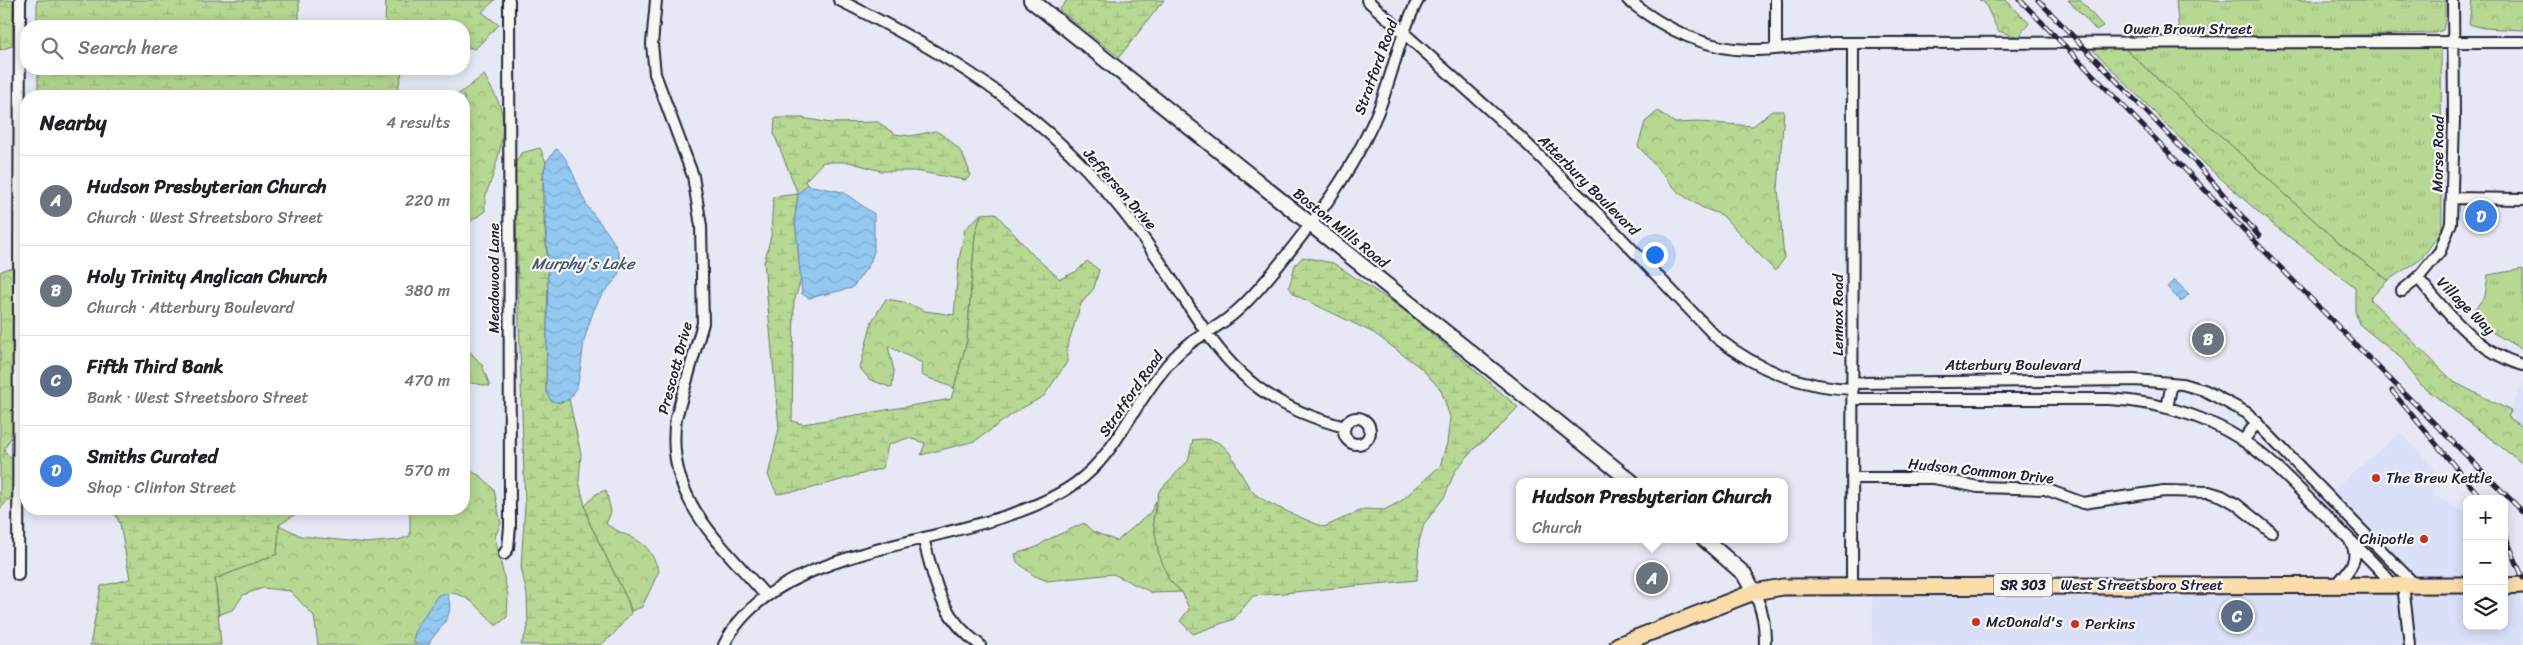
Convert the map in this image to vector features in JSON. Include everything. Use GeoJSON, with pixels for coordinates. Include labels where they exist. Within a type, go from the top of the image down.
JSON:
{"type":"FeatureCollection","features":[{"type":"Feature","properties":{"kind":"main road","name":"West Streetsboro Street"},"geometry":{"type":"LineString","coordinates":[[1618,645],[1754,592],[1783,587],[2463,585]]}},
{"type":"Feature","properties":{"kind":"main road"},"geometry":{"type":"LineString","coordinates":[[2508,586],[2523,585]]}},
{"type":"Feature","properties":{"kind":"street"},"geometry":{"type":"LineString","coordinates":[[18,575],[20,0]]}},
{"type":"Feature","properties":{"kind":"street","name":"Meadowood Lane"},"geometry":{"type":"LineString","coordinates":[[504,554],[508,548],[510,527],[509,0]]}},
{"type":"Feature","properties":{"kind":"street","name":"Prescott Drive"},"geometry":{"type":"LineString","coordinates":[[656,0],[652,44],[655,74],[693,176],[701,226],[703,323],[676,418],[674,440],[676,464],[684,492],[700,520],[766,596]]}},
{"type":"Feature","properties":{"kind":"street","name":"Jefferson Drive"},"geometry":{"type":"LineString","coordinates":[[839,0],[904,32],[955,62],[1043,128],[1087,171],[1126,216],[1207,333],[1242,374],[1267,395],[1312,418],[1345,427]]}},
{"type":"Feature","properties":{"kind":"street","name":"Boston Mills Road"},"geometry":{"type":"LineString","coordinates":[[1031,0],[1627,478]]}},
{"type":"Feature","properties":{"kind":"street","name":"Atterbury Boulevard"},"geometry":{"type":"LineString","coordinates":[[1367,0],[1487,107],[1598,214],[1717,338],[1738,355],[1773,373],[1795,381],[1853,390],[2109,399],[2140,402],[2167,408],[2208,422],[2243,441],[2274,465],[2350,540],[2404,585]]}},
{"type":"Feature","properties":{"kind":"street","name":"Stratford Road"},"geometry":{"type":"LineString","coordinates":[[766,596],[793,579],[820,568],[1030,508],[1050,499],[1079,481],[1108,453],[1160,374],[1189,344],[1232,316],[1310,225],[1354,160],[1369,131],[1418,0]]}},
{"type":"Feature","properties":{"kind":"street","name":"Owen Brown Street"},"geometry":{"type":"LineString","coordinates":[[1628,0],[1661,23],[1680,33],[1722,47],[1757,50],[1817,44],[2523,42]]}},
{"type":"Feature","properties":{"kind":"street"},"geometry":{"type":"LineString","coordinates":[[1776,0],[1776,48]]}},
{"type":"Feature","properties":{"kind":"street","name":"Morse Road"},"geometry":{"type":"LineString","coordinates":[[2402,291],[2418,278],[2440,251],[2452,223],[2454,0]]}},
{"type":"Feature","properties":{"kind":"street","name":"Lennox Road"},"geometry":{"type":"LineString","coordinates":[[1852,586],[1854,478],[1853,44]]}},
{"type":"Feature","properties":{"kind":"street"},"geometry":{"type":"LineString","coordinates":[[2452,198],[2523,199]]}},
{"type":"Feature","properties":{"kind":"street","name":"Village Way"},"geometry":{"type":"LineString","coordinates":[[2418,278],[2455,320],[2477,340],[2501,356],[2523,365]]}},
{"type":"Feature","properties":{"kind":"street","name":"Atterbury Boulevard"},"geometry":{"type":"LineString","coordinates":[[1853,390],[1876,381],[2135,380],[2172,383],[2204,390],[2239,408],[2257,422],[2404,585]]}},
{"type":"Feature","properties":{"kind":"street"},"geometry":{"type":"LineString","coordinates":[[2167,408],[2172,383]]}},
{"type":"Feature","properties":{"kind":"street"},"geometry":{"type":"LineString","coordinates":[[2243,441],[2257,422]]}},
{"type":"Feature","properties":{"kind":"street","name":"Hudson Common Drive"},"geometry":{"type":"LineString","coordinates":[[1854,478],[1934,478],[1978,487],[2045,489],[2083,503],[2162,492],[2209,492],[2222,496],[2236,504],[2271,532]]}},
{"type":"Feature","properties":{"kind":"street"},"geometry":{"type":"LineString","coordinates":[[923,538],[943,604],[960,629],[980,645]]}},
{"type":"Feature","properties":{"kind":"street"},"geometry":{"type":"LineString","coordinates":[[2336,585],[2350,570],[2355,558],[2355,548],[2350,540]]}},
{"type":"Feature","properties":{"kind":"street"},"geometry":{"type":"LineString","coordinates":[[1709,543],[1744,574],[1754,592],[1762,607],[1765,645]]}},
{"type":"Feature","properties":{"kind":"street"},"geometry":{"type":"LineString","coordinates":[[2404,585],[2410,645]]}},
{"type":"Feature","properties":{"kind":"street"},"geometry":{"type":"LineString","coordinates":[[724,645],[751,610],[766,596]]}},
{"type":"Feature","properties":{"kind":"shaded area"},"geometry":{"type":"Polygon","coordinates":[[[2523,381],[2523,429],[2508,417],[2523,381]]]}},
{"type":"Feature","properties":{"kind":"shaded area"},"geometry":{"type":"Polygon","coordinates":[[[2400,432],[2434,467],[2434,495],[2463,511],[2463,585],[2422,586],[2328,494],[2400,432]]]}},
{"type":"Feature","properties":{"kind":"shaded area"},"geometry":{"type":"Polygon","coordinates":[[[2463,591],[2463,630],[2508,630],[2508,591],[2518,591],[2523,608],[2523,645],[1872,645],[1872,596],[2463,591]]]}},
{"type":"Feature","properties":{"kind":"green space"},"geometry":{"type":"Polygon","coordinates":[[[0,0],[13,0],[12,46],[0,50],[0,0]]]}},
{"type":"Feature","properties":{"kind":"green space"},"geometry":{"type":"Polygon","coordinates":[[[37,0],[299,0],[299,20],[37,20],[37,0]]]}},
{"type":"Feature","properties":{"kind":"green space"},"geometry":{"type":"Polygon","coordinates":[[[386,0],[495,0],[482,12],[499,25],[475,49],[470,48],[470,20],[385,20],[386,0]]]}},
{"type":"Feature","properties":{"kind":"green space"},"geometry":{"type":"Polygon","coordinates":[[[1067,0],[1164,0],[1119,57],[1059,10],[1067,0]]]}},
{"type":"Feature","properties":{"kind":"green space"},"geometry":{"type":"Polygon","coordinates":[[[1979,0],[2006,0],[2029,23],[2019,37],[1998,31],[1985,3],[1979,0]]]}},
{"type":"Feature","properties":{"kind":"green space"},"geometry":{"type":"Polygon","coordinates":[[[2068,0],[2080,0],[2103,26],[2096,30],[2068,0]]]}},
{"type":"Feature","properties":{"kind":"green space"},"geometry":{"type":"Polygon","coordinates":[[[2176,0],[2445,0],[2445,21],[2443,30],[2435,33],[2237,38],[2182,37],[2179,33],[2176,0]]]}},
{"type":"Feature","properties":{"kind":"green space"},"geometry":{"type":"Polygon","coordinates":[[[2472,0],[2523,0],[2523,30],[2484,28],[2469,24],[2472,0]]]}},
{"type":"Feature","properties":{"kind":"green space"},"geometry":{"type":"Polygon","coordinates":[[[2441,46],[2442,231],[2420,260],[2388,280],[2340,244],[2125,49],[2441,46]]]}},
{"type":"Feature","properties":{"kind":"green space"},"geometry":{"type":"Polygon","coordinates":[[[2090,47],[2125,49],[2340,244],[2388,280],[2370,299],[2454,382],[2511,411],[2508,417],[2523,428],[2523,464],[2421,385],[2402,359],[2359,324],[2355,311],[2355,287],[2266,219],[2208,167],[2090,47]]]}},
{"type":"Feature","properties":{"kind":"green space"},"geometry":{"type":"Polygon","coordinates":[[[38,75],[401,75],[398,90],[38,90],[38,75]]]}},
{"type":"Feature","properties":{"kind":"green space"},"geometry":{"type":"Polygon","coordinates":[[[484,75],[500,106],[503,122],[500,150],[486,196],[485,211],[470,222],[470,90],[464,90],[484,75]]]}},
{"type":"Feature","properties":{"kind":"green space"},"geometry":{"type":"Polygon","coordinates":[[[1658,111],[1675,123],[1699,122],[1753,126],[1772,111],[1784,111],[1778,189],[1784,259],[1775,271],[1722,215],[1703,208],[1679,193],[1638,146],[1645,122],[1658,111]]]}},
{"type":"Feature","properties":{"kind":"green space"},"geometry":{"type":"Polygon","coordinates":[[[775,118],[802,118],[831,123],[878,122],[895,134],[910,136],[936,131],[950,140],[959,149],[971,176],[965,180],[915,171],[881,171],[849,162],[823,162],[805,181],[807,185],[798,194],[774,134],[775,118]]]}},
{"type":"Feature","properties":{"kind":"green space"},"geometry":{"type":"Polygon","coordinates":[[[540,148],[546,162],[543,176],[543,204],[548,269],[546,391],[559,403],[569,399],[581,454],[579,482],[589,522],[628,601],[631,613],[612,636],[600,645],[521,645],[528,627],[527,595],[521,567],[525,505],[514,166],[521,153],[540,148]]]}},
{"type":"Feature","properties":{"kind":"green space"},"geometry":{"type":"Polygon","coordinates":[[[798,194],[795,218],[801,279],[794,302],[792,421],[803,424],[951,399],[967,341],[975,235],[981,214],[995,213],[1034,256],[1060,279],[1077,271],[1087,261],[1099,270],[1094,288],[1081,304],[1067,347],[1067,362],[1044,396],[1017,411],[975,441],[921,455],[925,443],[908,438],[888,445],[883,468],[809,489],[777,494],[768,475],[779,429],[764,263],[771,236],[773,197],[798,194]]]}},
{"type":"Feature","properties":{"kind":"green space"},"geometry":{"type":"Polygon","coordinates":[[[981,214],[975,235],[967,341],[954,388],[921,375],[922,363],[888,346],[894,371],[892,388],[869,379],[860,368],[872,321],[886,299],[904,302],[925,311],[954,315],[959,260],[965,229],[981,214]]]}},
{"type":"Feature","properties":{"kind":"green space"},"geometry":{"type":"Polygon","coordinates":[[[1303,257],[1333,263],[1403,309],[1518,407],[1494,433],[1475,448],[1455,471],[1445,496],[1424,524],[1419,542],[1417,580],[1253,596],[1234,619],[1193,634],[1180,621],[1189,609],[1182,592],[1169,580],[1158,551],[1153,520],[1159,491],[1188,461],[1193,440],[1206,439],[1217,442],[1225,447],[1254,493],[1277,507],[1324,527],[1364,509],[1384,510],[1401,501],[1440,466],[1447,443],[1450,417],[1441,390],[1422,369],[1374,333],[1295,295],[1289,287],[1295,265],[1303,257]]]}},
{"type":"Feature","properties":{"kind":"green space"},"geometry":{"type":"Polygon","coordinates":[[[20,267],[20,438],[10,439],[4,450],[15,463],[12,496],[0,509],[0,272],[20,267]]]}},
{"type":"Feature","properties":{"kind":"green space"},"geometry":{"type":"Polygon","coordinates":[[[2523,269],[2523,350],[2490,331],[2472,313],[2485,296],[2488,275],[2523,269]]]}},
{"type":"Feature","properties":{"kind":"green space"},"geometry":{"type":"Polygon","coordinates":[[[470,352],[482,365],[490,386],[471,383],[470,352]]]}},
{"type":"Feature","properties":{"kind":"green space"},"geometry":{"type":"Polygon","coordinates":[[[470,470],[482,477],[494,490],[501,523],[495,537],[508,595],[507,617],[496,626],[467,599],[450,593],[441,596],[429,608],[414,637],[413,641],[418,645],[318,645],[314,616],[290,591],[263,588],[243,595],[234,609],[219,615],[215,579],[277,554],[279,525],[301,536],[367,543],[398,540],[410,536],[410,515],[470,515],[470,470]]]}},
{"type":"Feature","properties":{"kind":"green space"},"geometry":{"type":"Polygon","coordinates":[[[606,490],[611,512],[606,524],[644,545],[654,559],[659,571],[642,607],[631,611],[628,601],[589,522],[585,506],[596,494],[606,490]]]}},
{"type":"Feature","properties":{"kind":"green space"},"geometry":{"type":"Polygon","coordinates":[[[1156,501],[1153,520],[1169,580],[1182,592],[1153,593],[1113,574],[1047,581],[1033,575],[1017,562],[1015,554],[1037,547],[1047,540],[1084,523],[1092,531],[1117,541],[1150,513],[1156,501]]]}},
{"type":"Feature","properties":{"kind":"green space"},"geometry":{"type":"Polygon","coordinates":[[[116,515],[294,515],[279,525],[277,554],[215,579],[221,645],[90,645],[101,586],[130,579],[120,524],[116,515]]]}},
{"type":"Feature","properties":{"kind":"water","name":"Murphy's Lake"},"geometry":{"type":"Polygon","coordinates":[[[556,149],[569,165],[586,204],[608,233],[620,258],[618,275],[602,295],[592,315],[585,337],[579,379],[576,387],[569,399],[560,402],[551,401],[546,391],[548,269],[543,176],[546,162],[556,149]]]}},
{"type":"Feature","properties":{"kind":"water"},"geometry":{"type":"Polygon","coordinates":[[[807,185],[843,192],[874,214],[874,252],[869,265],[852,288],[809,298],[802,294],[795,218],[798,194],[807,185]]]}},
{"type":"Feature","properties":{"kind":"water"},"geometry":{"type":"Polygon","coordinates":[[[2174,280],[2189,294],[2181,302],[2167,287],[2174,280]]]}},
{"type":"Feature","properties":{"kind":"water"},"geometry":{"type":"Polygon","coordinates":[[[447,593],[450,610],[445,622],[428,645],[418,645],[413,641],[416,629],[438,595],[447,593]]]}},
{"type":"Feature","properties":{"kind":"railway"},"geometry":{"type":"LineString","coordinates":[[2020,0],[2354,343],[2523,512]]}},
{"type":"Feature","properties":{"kind":"railway"},"geometry":{"type":"LineString","coordinates":[[2038,0],[2197,164],[2259,236]]}},
{"type":"Feature","properties":{"kind":"railway"},"geometry":{"type":"LineString","coordinates":[[2392,391],[2479,495]]}},
{"type":"Feature","properties":{"kind":"railway"},"geometry":{"type":"LineString","coordinates":[[2507,540],[2523,578]]}},
{"type":"Feature","properties":{"kind":"place","name":"Smiths Curated"},"geometry":{"type":"Point","coordinates":[2481,216]}},
{"type":"Feature","properties":{"kind":"place","name":"Holy Trinity Anglican Church"},"geometry":{"type":"Point","coordinates":[2208,339]}},
{"type":"Feature","properties":{"kind":"place","name":"The Brew Kettle"},"geometry":{"type":"Point","coordinates":[2376,478]}},
{"type":"Feature","properties":{"kind":"place","name":"Chipotle"},"geometry":{"type":"Point","coordinates":[2424,539]}},
{"type":"Feature","properties":{"kind":"place","name":"Hudson Presbyterian Church"},"geometry":{"type":"Point","coordinates":[1652,578]}},
{"type":"Feature","properties":{"kind":"place","name":"Fifth Third Bank"},"geometry":{"type":"Point","coordinates":[2237,616]}},
{"type":"Feature","properties":{"kind":"place","name":"McDonald's"},"geometry":{"type":"Point","coordinates":[1976,622]}},
{"type":"Feature","properties":{"kind":"place","name":"Perkins"},"geometry":{"type":"Point","coordinates":[2075,624]}}]}
